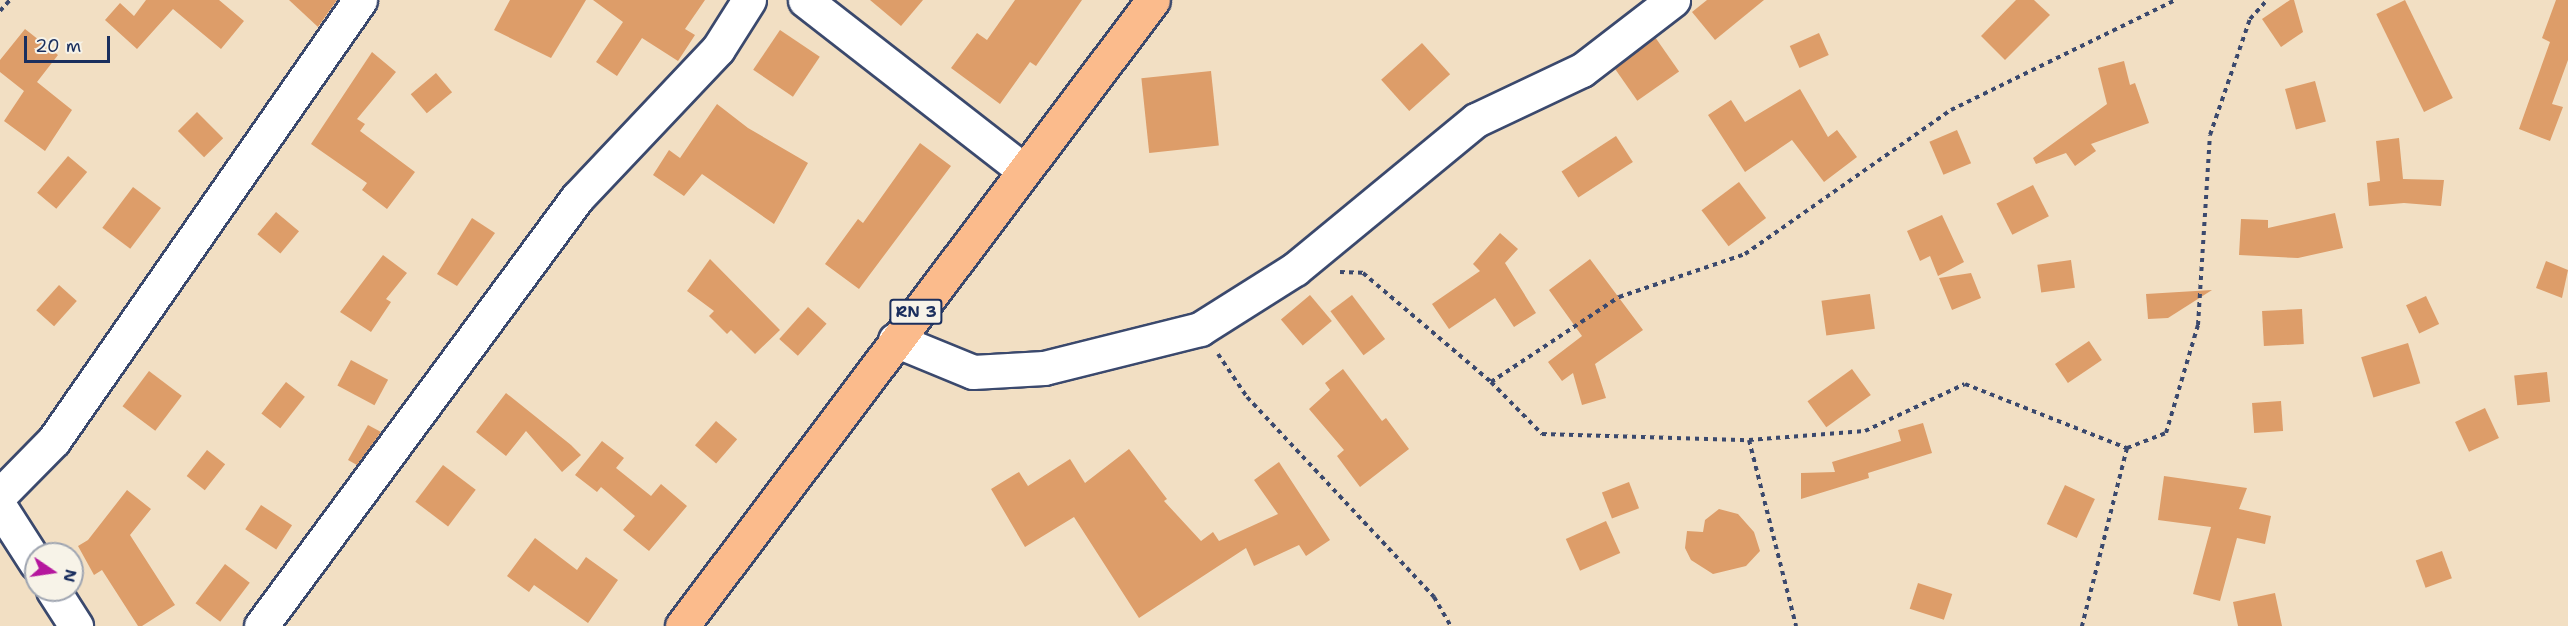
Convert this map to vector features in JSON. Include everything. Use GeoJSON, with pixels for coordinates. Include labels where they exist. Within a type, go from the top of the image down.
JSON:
{"type":"FeatureCollection","features":[{"type":"Feature","properties":{"kind":"main road","name":"RN 3"},"geometry":{"type":"LineString","coordinates":[[682,626],[1153,0]]}},
{"type":"Feature","properties":{"kind":"street"},"geometry":{"type":"LineString","coordinates":[[0,495],[54,440],[360,0]]}},
{"type":"Feature","properties":{"kind":"street"},"geometry":{"type":"LineString","coordinates":[[261,626],[577,198],[718,48],[749,0]]}},
{"type":"Feature","properties":{"kind":"street"},"geometry":{"type":"LineString","coordinates":[[805,0],[1023,170]]}},
{"type":"Feature","properties":{"kind":"street"},"geometry":{"type":"LineString","coordinates":[[895,340],[973,372],[1044,368],[1200,329],[1295,269],[1476,120],[1582,70],[1673,0]]}},
{"type":"Feature","properties":{"kind":"street"},"geometry":{"type":"LineString","coordinates":[[0,507],[24,544]]}},
{"type":"Feature","properties":{"kind":"street"},"geometry":{"type":"LineString","coordinates":[[61,602],[76,626]]}},
{"type":"Feature","properties":{"kind":"path"},"geometry":{"type":"LineString","coordinates":[[0,11],[10,0]]}},
{"type":"Feature","properties":{"kind":"path"},"geometry":{"type":"LineString","coordinates":[[1491,382],[1619,297],[1745,254],[1951,110],[2176,0]]}},
{"type":"Feature","properties":{"kind":"path"},"geometry":{"type":"LineString","coordinates":[[1295,269],[1364,273],[1491,382],[1542,434],[1749,440],[1865,430],[1965,384],[2127,448],[2166,433],[2199,325],[2210,135],[2250,20],[2267,0]]}},
{"type":"Feature","properties":{"kind":"path"},"geometry":{"type":"LineString","coordinates":[[1200,329],[1247,398],[1434,597],[1451,626]]}},
{"type":"Feature","properties":{"kind":"path"},"geometry":{"type":"LineString","coordinates":[[1749,440],[1796,626]]}},
{"type":"Feature","properties":{"kind":"path"},"geometry":{"type":"LineString","coordinates":[[2082,626],[2127,448]]}},
{"type":"Feature","properties":{"kind":"building"},"geometry":{"type":"Polygon","coordinates":[[[146,0],[219,0],[244,21],[221,49],[173,9],[137,49],[105,20],[120,3],[134,16],[146,0]]]}},
{"type":"Feature","properties":{"kind":"building"},"geometry":{"type":"Polygon","coordinates":[[[289,0],[337,0],[318,27],[289,0]]]}},
{"type":"Feature","properties":{"kind":"building"},"geometry":{"type":"Polygon","coordinates":[[[510,0],[586,0],[551,58],[494,30],[510,0]]]}},
{"type":"Feature","properties":{"kind":"building"},"geometry":{"type":"Polygon","coordinates":[[[593,0],[705,0],[685,29],[695,35],[678,61],[642,38],[617,76],[596,62],[623,22],[593,0]]]}},
{"type":"Feature","properties":{"kind":"building"},"geometry":{"type":"Polygon","coordinates":[[[870,0],[923,0],[901,26],[870,0]]]}},
{"type":"Feature","properties":{"kind":"building"},"geometry":{"type":"Polygon","coordinates":[[[1015,0],[1082,0],[1036,66],[1030,62],[1000,104],[951,68],[977,33],[987,40],[1015,0]]]}},
{"type":"Feature","properties":{"kind":"building"},"geometry":{"type":"Polygon","coordinates":[[[1707,0],[1764,0],[1715,40],[1692,12],[1707,0]]]}},
{"type":"Feature","properties":{"kind":"building"},"geometry":{"type":"Polygon","coordinates":[[[2016,0],[2034,0],[2050,15],[2005,60],[1981,36],[2016,0]]]}},
{"type":"Feature","properties":{"kind":"building"},"geometry":{"type":"Polygon","coordinates":[[[2290,0],[2294,0],[2303,32],[2281,47],[2262,19],[2290,0]]]}},
{"type":"Feature","properties":{"kind":"building"},"geometry":{"type":"Polygon","coordinates":[[[2405,0],[2453,98],[2424,112],[2376,14],[2405,0]]]}},
{"type":"Feature","properties":{"kind":"building"},"geometry":{"type":"Polygon","coordinates":[[[2556,0],[2568,0],[2568,60],[2552,104],[2563,107],[2550,141],[2519,129],[2550,42],[2542,38],[2556,0]]]}},
{"type":"Feature","properties":{"kind":"building"},"geometry":{"type":"Polygon","coordinates":[[[25,29],[58,55],[37,82],[72,110],[45,151],[4,121],[24,91],[0,72],[0,60],[25,29]]]}},
{"type":"Feature","properties":{"kind":"building"},"geometry":{"type":"Polygon","coordinates":[[[780,30],[820,57],[793,97],[753,70],[780,30]]]}},
{"type":"Feature","properties":{"kind":"building"},"geometry":{"type":"Polygon","coordinates":[[[1819,33],[1829,55],[1800,68],[1790,46],[1819,33]]]}},
{"type":"Feature","properties":{"kind":"building"},"geometry":{"type":"Polygon","coordinates":[[[1655,37],[1679,71],[1637,101],[1613,66],[1655,37]]]}},
{"type":"Feature","properties":{"kind":"building"},"geometry":{"type":"Polygon","coordinates":[[[1422,43],[1450,74],[1409,111],[1381,80],[1422,43]]]}},
{"type":"Feature","properties":{"kind":"building"},"geometry":{"type":"Polygon","coordinates":[[[372,52],[396,72],[357,119],[365,124],[360,131],[415,172],[387,209],[362,190],[367,183],[311,144],[372,52]]]}},
{"type":"Feature","properties":{"kind":"building"},"geometry":{"type":"Polygon","coordinates":[[[2124,61],[2130,85],[2135,83],[2149,123],[2091,144],[2096,151],[2075,166],[2066,153],[2036,164],[2033,158],[2107,104],[2098,68],[2124,61]]]}},
{"type":"Feature","properties":{"kind":"building"},"geometry":{"type":"Polygon","coordinates":[[[1211,71],[1219,146],[1149,153],[1141,78],[1211,71]]]}},
{"type":"Feature","properties":{"kind":"building"},"geometry":{"type":"Polygon","coordinates":[[[436,73],[452,92],[427,113],[411,94],[436,73]]]}},
{"type":"Feature","properties":{"kind":"building"},"geometry":{"type":"Polygon","coordinates":[[[2315,81],[2326,122],[2296,130],[2285,89],[2315,81]]]}},
{"type":"Feature","properties":{"kind":"building"},"geometry":{"type":"Polygon","coordinates":[[[1800,89],[1828,137],[1837,130],[1857,157],[1824,182],[1792,140],[1745,172],[1708,115],[1731,100],[1745,122],[1800,89]]]}},
{"type":"Feature","properties":{"kind":"building"},"geometry":{"type":"Polygon","coordinates":[[[717,104],[748,128],[808,163],[774,224],[702,174],[684,196],[653,175],[669,150],[680,158],[717,104]]]}},
{"type":"Feature","properties":{"kind":"building"},"geometry":{"type":"Polygon","coordinates":[[[197,112],[223,138],[204,157],[178,131],[197,112]]]}},
{"type":"Feature","properties":{"kind":"building"},"geometry":{"type":"Polygon","coordinates":[[[1957,130],[1971,163],[1943,175],[1929,142],[1957,130]]]}},
{"type":"Feature","properties":{"kind":"building"},"geometry":{"type":"Polygon","coordinates":[[[1616,136],[1633,162],[1578,197],[1561,171],[1616,136]]]}},
{"type":"Feature","properties":{"kind":"building"},"geometry":{"type":"Polygon","coordinates":[[[2399,138],[2403,179],[2444,180],[2441,206],[2404,203],[2369,206],[2367,183],[2380,181],[2376,141],[2399,138]]]}},
{"type":"Feature","properties":{"kind":"building"},"geometry":{"type":"Polygon","coordinates":[[[920,143],[951,166],[859,289],[825,264],[858,219],[863,223],[920,143]]]}},
{"type":"Feature","properties":{"kind":"building"},"geometry":{"type":"Polygon","coordinates":[[[68,156],[87,172],[56,209],[37,193],[68,156]]]}},
{"type":"Feature","properties":{"kind":"building"},"geometry":{"type":"Polygon","coordinates":[[[1739,182],[1766,218],[1729,246],[1701,210],[1739,182]]]}},
{"type":"Feature","properties":{"kind":"building"},"geometry":{"type":"Polygon","coordinates":[[[2033,185],[2049,216],[2012,235],[1996,204],[2033,185]]]}},
{"type":"Feature","properties":{"kind":"building"},"geometry":{"type":"Polygon","coordinates":[[[133,187],[161,208],[130,249],[102,228],[133,187]]]}},
{"type":"Feature","properties":{"kind":"building"},"geometry":{"type":"Polygon","coordinates":[[[276,212],[299,231],[280,253],[257,234],[276,212]]]}},
{"type":"Feature","properties":{"kind":"building"},"geometry":{"type":"Polygon","coordinates":[[[2335,213],[2343,248],[2298,258],[2239,255],[2241,219],[2268,220],[2268,228],[2335,213]]]}},
{"type":"Feature","properties":{"kind":"building"},"geometry":{"type":"Polygon","coordinates":[[[1942,215],[1964,262],[1938,276],[1930,256],[1920,261],[1907,231],[1942,215]]]}},
{"type":"Feature","properties":{"kind":"building"},"geometry":{"type":"Polygon","coordinates":[[[472,218],[495,233],[457,286],[437,274],[472,218]]]}},
{"type":"Feature","properties":{"kind":"building"},"geometry":{"type":"Polygon","coordinates":[[[1500,233],[1518,249],[1505,263],[1536,313],[1514,327],[1495,298],[1449,329],[1432,304],[1480,271],[1473,264],[1500,233]]]}},
{"type":"Feature","properties":{"kind":"building"},"geometry":{"type":"Polygon","coordinates":[[[383,255],[407,273],[386,299],[391,302],[371,332],[340,312],[383,255]]]}},
{"type":"Feature","properties":{"kind":"building"},"geometry":{"type":"Polygon","coordinates":[[[710,259],[780,330],[755,354],[731,330],[727,334],[709,316],[714,311],[687,291],[710,259]]]}},
{"type":"Feature","properties":{"kind":"building"},"geometry":{"type":"Polygon","coordinates":[[[1590,259],[1643,330],[1595,364],[1606,398],[1582,405],[1573,373],[1562,381],[1548,362],[1582,336],[1549,290],[1590,259]]]}},
{"type":"Feature","properties":{"kind":"building"},"geometry":{"type":"Polygon","coordinates":[[[2071,260],[2075,288],[2041,292],[2037,265],[2071,260]]]}},
{"type":"Feature","properties":{"kind":"building"},"geometry":{"type":"Polygon","coordinates":[[[2546,261],[2568,270],[2562,298],[2536,288],[2546,261]]]}},
{"type":"Feature","properties":{"kind":"building"},"geometry":{"type":"Polygon","coordinates":[[[1971,273],[1981,298],[1952,310],[1939,278],[1971,273]]]}},
{"type":"Feature","properties":{"kind":"building"},"geometry":{"type":"Polygon","coordinates":[[[59,285],[77,301],[54,326],[36,310],[59,285]]]}},
{"type":"Feature","properties":{"kind":"building"},"geometry":{"type":"Polygon","coordinates":[[[2212,290],[2168,318],[2148,319],[2146,294],[2212,290]]]}},
{"type":"Feature","properties":{"kind":"building"},"geometry":{"type":"Polygon","coordinates":[[[1870,294],[1875,329],[1826,335],[1821,301],[1870,294]]]}},
{"type":"Feature","properties":{"kind":"building"},"geometry":{"type":"Polygon","coordinates":[[[1310,295],[1332,321],[1303,345],[1281,319],[1310,295]]]}},
{"type":"Feature","properties":{"kind":"building"},"geometry":{"type":"Polygon","coordinates":[[[1352,295],[1385,339],[1364,355],[1330,311],[1352,295]]]}},
{"type":"Feature","properties":{"kind":"building"},"geometry":{"type":"Polygon","coordinates":[[[2426,296],[2439,324],[2419,333],[2406,305],[2426,296]]]}},
{"type":"Feature","properties":{"kind":"building"},"geometry":{"type":"Polygon","coordinates":[[[808,307],[827,324],[798,356],[779,339],[808,307]]]}},
{"type":"Feature","properties":{"kind":"building"},"geometry":{"type":"Polygon","coordinates":[[[2302,309],[2304,344],[2264,346],[2262,311],[2302,309]]]}},
{"type":"Feature","properties":{"kind":"building"},"geometry":{"type":"Polygon","coordinates":[[[2089,341],[2102,360],[2068,383],[2055,364],[2089,341]]]}},
{"type":"Feature","properties":{"kind":"building"},"geometry":{"type":"Polygon","coordinates":[[[2408,343],[2420,383],[2373,397],[2361,357],[2408,343]]]}},
{"type":"Feature","properties":{"kind":"building"},"geometry":{"type":"Polygon","coordinates":[[[351,360],[388,380],[374,405],[337,386],[351,360]]]}},
{"type":"Feature","properties":{"kind":"building"},"geometry":{"type":"Polygon","coordinates":[[[1343,369],[1382,421],[1386,418],[1409,449],[1360,487],[1337,456],[1344,450],[1309,409],[1330,390],[1325,383],[1343,369]]]}},
{"type":"Feature","properties":{"kind":"building"},"geometry":{"type":"Polygon","coordinates":[[[1852,369],[1871,395],[1826,427],[1808,401],[1852,369]]]}},
{"type":"Feature","properties":{"kind":"building"},"geometry":{"type":"Polygon","coordinates":[[[149,371],[182,396],[155,431],[123,406],[149,371]]]}},
{"type":"Feature","properties":{"kind":"building"},"geometry":{"type":"Polygon","coordinates":[[[2547,372],[2550,402],[2517,405],[2514,375],[2547,372]]]}},
{"type":"Feature","properties":{"kind":"building"},"geometry":{"type":"Polygon","coordinates":[[[286,382],[305,397],[280,428],[261,414],[286,382]]]}},
{"type":"Feature","properties":{"kind":"building"},"geometry":{"type":"Polygon","coordinates":[[[506,393],[581,455],[562,472],[526,431],[506,456],[476,432],[506,393]]]}},
{"type":"Feature","properties":{"kind":"building"},"geometry":{"type":"Polygon","coordinates":[[[2281,401],[2283,431],[2254,433],[2252,403],[2281,401]]]}},
{"type":"Feature","properties":{"kind":"building"},"geometry":{"type":"Polygon","coordinates":[[[2485,408],[2499,438],[2469,452],[2455,422],[2485,408]]]}},
{"type":"Feature","properties":{"kind":"building"},"geometry":{"type":"Polygon","coordinates":[[[716,421],[737,439],[716,464],[695,445],[716,421]]]}},
{"type":"Feature","properties":{"kind":"building"},"geometry":{"type":"Polygon","coordinates":[[[1923,423],[1932,453],[1868,473],[1869,478],[1801,499],[1801,473],[1835,472],[1832,462],[1901,441],[1898,430],[1923,423]]]}},
{"type":"Feature","properties":{"kind":"building"},"geometry":{"type":"Polygon","coordinates":[[[368,425],[381,432],[357,465],[348,460],[368,425]]]}},
{"type":"Feature","properties":{"kind":"building"},"geometry":{"type":"Polygon","coordinates":[[[602,441],[624,458],[616,468],[651,496],[661,484],[687,506],[649,551],[623,530],[635,516],[601,487],[597,492],[575,475],[602,441]]]}},
{"type":"Feature","properties":{"kind":"building"},"geometry":{"type":"Polygon","coordinates":[[[1129,449],[1167,499],[1164,501],[1201,541],[1213,532],[1219,541],[1278,514],[1254,480],[1279,462],[1330,540],[1306,556],[1299,545],[1254,566],[1246,548],[1139,618],[1074,517],[1025,547],[991,489],[1019,472],[1028,486],[1070,459],[1085,483],[1129,449]]]}},
{"type":"Feature","properties":{"kind":"building"},"geometry":{"type":"Polygon","coordinates":[[[207,450],[225,464],[205,490],[187,476],[207,450]]]}},
{"type":"Feature","properties":{"kind":"building"},"geometry":{"type":"Polygon","coordinates":[[[443,465],[476,490],[448,526],[415,502],[443,465]]]}},
{"type":"Feature","properties":{"kind":"building"},"geometry":{"type":"Polygon","coordinates":[[[2164,476],[2247,488],[2239,509],[2271,516],[2265,544],[2237,538],[2220,601],[2193,594],[2211,527],[2158,520],[2164,476]]]}},
{"type":"Feature","properties":{"kind":"building"},"geometry":{"type":"Polygon","coordinates":[[[1629,482],[1639,508],[1612,519],[1602,492],[1629,482]]]}},
{"type":"Feature","properties":{"kind":"building"},"geometry":{"type":"Polygon","coordinates":[[[2065,485],[2095,499],[2077,538],[2047,524],[2065,485]]]}},
{"type":"Feature","properties":{"kind":"building"},"geometry":{"type":"Polygon","coordinates":[[[127,490],[151,509],[130,535],[175,605],[142,626],[138,626],[102,570],[94,575],[84,557],[84,542],[127,490]]]}},
{"type":"Feature","properties":{"kind":"building"},"geometry":{"type":"Polygon","coordinates":[[[261,505],[292,525],[276,549],[245,529],[261,505]]]}},
{"type":"Feature","properties":{"kind":"building"},"geometry":{"type":"Polygon","coordinates":[[[1719,509],[1738,514],[1754,532],[1760,551],[1746,566],[1713,574],[1691,560],[1685,548],[1687,531],[1703,532],[1705,520],[1719,509]]]}},
{"type":"Feature","properties":{"kind":"building"},"geometry":{"type":"Polygon","coordinates":[[[1606,521],[1620,553],[1580,571],[1566,539],[1606,521]]]}},
{"type":"Feature","properties":{"kind":"building"},"geometry":{"type":"Polygon","coordinates":[[[535,538],[577,570],[586,557],[618,580],[588,623],[534,585],[529,592],[507,576],[535,538]]]}},
{"type":"Feature","properties":{"kind":"building"},"geometry":{"type":"Polygon","coordinates":[[[2442,551],[2452,578],[2426,588],[2416,561],[2442,551]]]}},
{"type":"Feature","properties":{"kind":"building"},"geometry":{"type":"Polygon","coordinates":[[[225,564],[250,583],[220,622],[196,603],[225,564]]]}},
{"type":"Feature","properties":{"kind":"building"},"geometry":{"type":"Polygon","coordinates":[[[1918,583],[1952,594],[1944,620],[1910,609],[1918,583]]]}},
{"type":"Feature","properties":{"kind":"building"},"geometry":{"type":"Polygon","coordinates":[[[2275,593],[2282,626],[2238,626],[2233,602],[2275,593]]]}}]}
